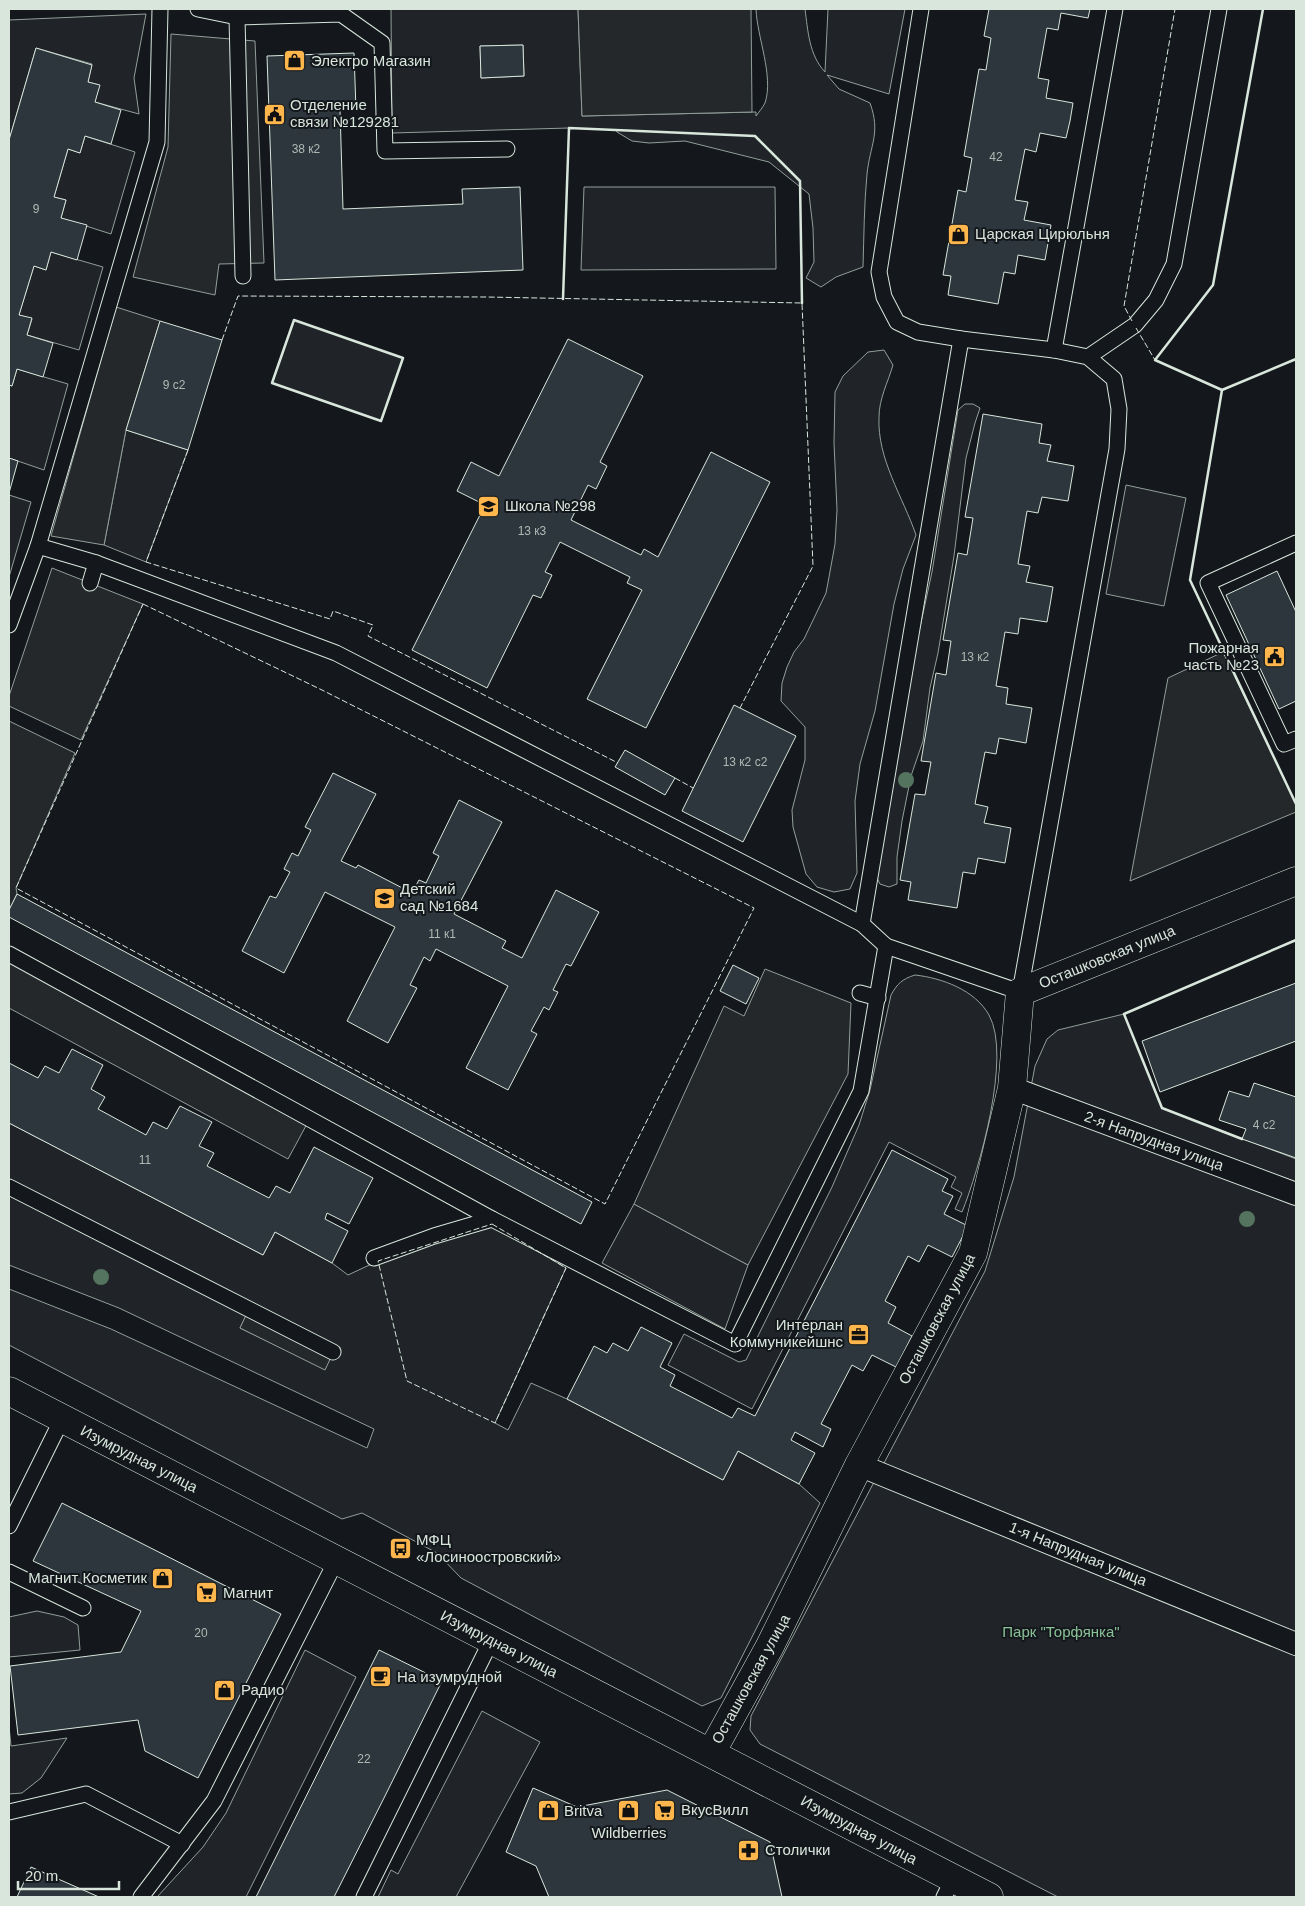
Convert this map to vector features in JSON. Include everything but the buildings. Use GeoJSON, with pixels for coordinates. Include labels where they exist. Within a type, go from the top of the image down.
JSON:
{"type":"FeatureCollection","features":[{"type":"Feature","properties":{"kind":"street","name":"Осташковская улица"},"geometry":{"type":"LineString","coordinates":[[711,1753],[770,1646],[859,1465],[973,1253],[1012,1088],[1020,992],[1296,881]]}},
{"type":"Feature","properties":{"kind":"street","name":"2-я Напрудная улица"},"geometry":{"type":"LineString","coordinates":[[1012,1088],[1296,1194]]}},
{"type":"Feature","properties":{"kind":"street","name":"Изумрудная улица"},"geometry":{"type":"LineString","coordinates":[[9,1391],[711,1753],[949,1888],[989,1897]]}},
{"type":"Feature","properties":{"kind":"street","name":"1-я Напрудная улица"},"geometry":{"type":"LineString","coordinates":[[859,1465],[1296,1644]]}},
{"type":"Feature","properties":{"kind":"lane"},"geometry":{"type":"LineString","coordinates":[[9,625],[38,546],[157,142],[160,9]]}},
{"type":"Feature","properties":{"kind":"lane"},"geometry":{"type":"LineString","coordinates":[[198,9],[237,17],[341,14],[382,43],[385,151],[507,149]]}},
{"type":"Feature","properties":{"kind":"lane"},"geometry":{"type":"LineString","coordinates":[[38,546],[96,563],[336,653],[862,924],[886,946],[1020,992],[1117,449],[1119,409],[1114,379],[1088,357],[1054,350],[918,332],[897,322],[884,297],[879,272],[920,9]]}},
{"type":"Feature","properties":{"kind":"lane"},"geometry":{"type":"LineString","coordinates":[[1054,350],[1115,9]]}},
{"type":"Feature","properties":{"kind":"lane"},"geometry":{"type":"LineString","coordinates":[[1088,357],[1135,325],[1156,300],[1174,264],[1219,9]]}},
{"type":"Feature","properties":{"kind":"lane"},"geometry":{"type":"LineString","coordinates":[[237,17],[243,276]]}},
{"type":"Feature","properties":{"kind":"lane"},"geometry":{"type":"LineString","coordinates":[[862,924],[960,339]]}},
{"type":"Feature","properties":{"kind":"lane"},"geometry":{"type":"LineString","coordinates":[[1296,543],[1208,582],[1284,744],[1296,739]]}},
{"type":"Feature","properties":{"kind":"lane"},"geometry":{"type":"LineString","coordinates":[[90,583],[96,563]]}},
{"type":"Feature","properties":{"kind":"lane"},"geometry":{"type":"LineString","coordinates":[[9,954],[492,1219],[736,1344],[861,1091],[886,946]]}},
{"type":"Feature","properties":{"kind":"lane"},"geometry":{"type":"LineString","coordinates":[[860,993],[878,998]]}},
{"type":"Feature","properties":{"kind":"lane"},"geometry":{"type":"LineString","coordinates":[[9,1187],[333,1352]]}},
{"type":"Feature","properties":{"kind":"lane"},"geometry":{"type":"LineString","coordinates":[[374,1258],[434,1236],[492,1219]]}},
{"type":"Feature","properties":{"kind":"lane"},"geometry":{"type":"LineString","coordinates":[[9,1526],[62,1419]]}},
{"type":"Feature","properties":{"kind":"lane"},"geometry":{"type":"LineString","coordinates":[[141,1897],[214,1801],[336,1561]]}},
{"type":"Feature","properties":{"kind":"lane"},"geometry":{"type":"LineString","coordinates":[[9,1572],[83,1608]]}},
{"type":"Feature","properties":{"kind":"lane"},"geometry":{"type":"LineString","coordinates":[[364,1897],[491,1641]]}},
{"type":"Feature","properties":{"kind":"lane"},"geometry":{"type":"LineString","coordinates":[[9,1812],[86,1794],[182,1844]]}},
{"type":"Feature","properties":{"kind":"green space"},"geometry":{"type":"Polygon","coordinates":[[[391,9],[578,9],[582,116],[756,112],[756,116],[765,103],[768,81],[756,9],[805,9],[812,50],[825,72],[828,9],[905,9],[889,94],[827,75],[839,89],[870,103],[875,131],[867,174],[863,267],[836,277],[821,287],[806,278],[814,262],[809,194],[769,162],[685,141],[649,143],[632,141],[616,130],[569,128],[392,133],[391,9]],[[523,45],[480,46],[481,78],[524,76],[523,45]]]}},
{"type":"Feature","properties":{"kind":"green space"},"geometry":{"type":"Polygon","coordinates":[[[146,14],[134,78],[139,114],[95,102],[99,85],[88,82],[92,64],[36,48],[9,140],[9,20],[146,14]]]}},
{"type":"Feature","properties":{"kind":"green space"},"geometry":{"type":"Polygon","coordinates":[[[85,136],[135,152],[111,234],[61,218],[66,200],[54,197],[68,149],[80,153],[85,136]]]}},
{"type":"Feature","properties":{"kind":"green space"},"geometry":{"type":"Polygon","coordinates":[[[584,187],[775,187],[776,269],[581,270],[584,187]]]}},
{"type":"Feature","properties":{"kind":"green space"},"geometry":{"type":"Polygon","coordinates":[[[51,252],[103,267],[79,350],[27,335],[32,319],[19,315],[34,266],[46,270],[51,252]]]}},
{"type":"Feature","properties":{"kind":"green space"},"geometry":{"type":"Polygon","coordinates":[[[294,320],[403,358],[381,421],[272,383],[294,320]]]}},
{"type":"Feature","properties":{"kind":"green space"},"geometry":{"type":"Polygon","coordinates":[[[884,350],[893,365],[879,410],[879,433],[886,463],[916,535],[903,569],[894,604],[875,711],[860,764],[855,801],[857,873],[850,889],[834,892],[817,887],[806,874],[793,827],[792,810],[805,760],[805,727],[781,701],[782,683],[794,652],[804,639],[826,593],[829,577],[835,544],[837,510],[834,443],[835,392],[843,376],[868,352],[884,350]]]}},
{"type":"Feature","properties":{"kind":"green space"},"geometry":{"type":"Polygon","coordinates":[[[17,369],[68,384],[44,470],[9,458],[9,385],[12,386],[17,369]]]}},
{"type":"Feature","properties":{"kind":"green space"},"geometry":{"type":"Polygon","coordinates":[[[965,404],[973,404],[980,408],[966,458],[954,556],[938,653],[930,688],[923,741],[911,776],[902,821],[897,857],[897,884],[889,887],[880,884],[876,876],[914,655],[932,572],[958,410],[965,404]]]}},
{"type":"Feature","properties":{"kind":"green space"},"geometry":{"type":"Polygon","coordinates":[[[126,430],[188,450],[146,562],[104,545],[126,430]]]}},
{"type":"Feature","properties":{"kind":"green space"},"geometry":{"type":"Polygon","coordinates":[[[1126,485],[1186,498],[1164,606],[1106,594],[1126,485]]]}},
{"type":"Feature","properties":{"kind":"green space"},"geometry":{"type":"Polygon","coordinates":[[[9,495],[31,502],[9,577],[9,495]]]}},
{"type":"Feature","properties":{"kind":"green space"},"geometry":{"type":"Polygon","coordinates":[[[915,975],[947,982],[967,992],[983,1006],[989,1015],[995,1034],[997,1057],[991,1113],[977,1169],[962,1212],[955,1209],[962,1193],[951,1187],[956,1177],[889,1142],[752,1409],[668,1365],[684,1334],[739,1362],[746,1360],[832,1187],[859,1125],[870,1090],[891,995],[900,982],[915,975]]]}},
{"type":"Feature","properties":{"kind":"green space","name":"Парк \"Торфянка\""},"geometry":{"type":"Polygon","coordinates":[[[1124,1014],[1162,1108],[1296,1159],[1296,1897],[1058,1897],[760,1744],[750,1730],[751,1716],[985,1271],[1014,1177],[1035,1066],[1047,1039],[1058,1030],[1124,1014]]]}},
{"type":"Feature","properties":{"kind":"green space"},"geometry":{"type":"Polygon","coordinates":[[[9,1123],[263,1255],[275,1232],[332,1263],[348,1275],[378,1261],[492,1224],[566,1268],[495,1423],[508,1430],[531,1383],[567,1399],[723,1480],[738,1451],[799,1484],[820,1503],[721,1698],[702,1706],[461,1578],[437,1553],[362,1513],[342,1519],[9,1345],[9,1289],[111,1329],[367,1448],[374,1429],[119,1308],[9,1265],[9,1123]],[[247,1314],[240,1328],[325,1369],[331,1355],[247,1314]]]}},
{"type":"Feature","properties":{"kind":"green space"},"geometry":{"type":"Polygon","coordinates":[[[634,1204],[748,1265],[725,1329],[602,1263],[634,1204]]]}},
{"type":"Feature","properties":{"kind":"green space"},"geometry":{"type":"Polygon","coordinates":[[[37,1611],[64,1617],[78,1625],[80,1650],[9,1657],[9,1617],[37,1611]]]}},
{"type":"Feature","properties":{"kind":"green space"},"geometry":{"type":"Polygon","coordinates":[[[305,1650],[356,1677],[246,1897],[157,1897],[203,1847],[226,1813],[305,1650]]]}},
{"type":"Feature","properties":{"kind":"green space"},"geometry":{"type":"Polygon","coordinates":[[[482,1711],[540,1742],[456,1897],[378,1897],[391,1870],[398,1874],[482,1711]]]}},
{"type":"Feature","properties":{"kind":"green space"},"geometry":{"type":"Polygon","coordinates":[[[9,1726],[11,1746],[67,1738],[41,1778],[22,1793],[9,1794],[9,1726]]]}},
{"type":"Feature","properties":{"kind":"shaded area"},"geometry":{"type":"Polygon","coordinates":[[[578,9],[751,9],[752,112],[582,116],[578,9]]]}},
{"type":"Feature","properties":{"kind":"shaded area"},"geometry":{"type":"Polygon","coordinates":[[[171,34],[255,41],[264,263],[219,264],[215,295],[133,277],[168,147],[171,34]]]}},
{"type":"Feature","properties":{"kind":"shaded area"},"geometry":{"type":"Polygon","coordinates":[[[116,307],[160,321],[126,430],[104,545],[51,536],[116,307]]]}},
{"type":"Feature","properties":{"kind":"shaded area"},"geometry":{"type":"Polygon","coordinates":[[[52,568],[143,604],[81,740],[9,706],[9,696],[52,568]]]}},
{"type":"Feature","properties":{"kind":"shaded area"},"geometry":{"type":"Polygon","coordinates":[[[1223,652],[1296,804],[1296,812],[1130,881],[1168,678],[1223,652]]]}},
{"type":"Feature","properties":{"kind":"shaded area"},"geometry":{"type":"Polygon","coordinates":[[[9,721],[75,753],[16,888],[17,894],[9,910],[9,721]]]}},
{"type":"Feature","properties":{"kind":"shaded area"},"geometry":{"type":"Polygon","coordinates":[[[9,959],[308,1122],[288,1159],[9,1008],[9,959]]]}},
{"type":"Feature","properties":{"kind":"shaded area"},"geometry":{"type":"Polygon","coordinates":[[[765,969],[851,1003],[848,1074],[748,1265],[634,1204],[724,1006],[744,1016],[765,969]]]}},
{"type":"Feature","properties":{"kind":"shaded area"},"geometry":{"type":"Polygon","coordinates":[[[247,1313],[332,1355],[325,1370],[240,1328],[247,1313]]]}},
{"type":"Feature","properties":{"kind":"fence"},"geometry":{"type":"LineString","coordinates":[[1132,321],[1124,306],[1175,9]]}},
{"type":"Feature","properties":{"kind":"fence"},"geometry":{"type":"LineString","coordinates":[[222,340],[238,296],[486,297],[802,303],[813,566],[740,708]]}},
{"type":"Feature","properties":{"kind":"fence"},"geometry":{"type":"LineString","coordinates":[[1136,328],[1155,360]]}},
{"type":"Feature","properties":{"kind":"fence"},"geometry":{"type":"LineString","coordinates":[[188,450],[146,562],[330,619],[333,611],[373,625],[368,636],[618,763]]}},
{"type":"Feature","properties":{"kind":"fence"},"geometry":{"type":"LineString","coordinates":[[143,604],[322,690],[754,908],[605,1204],[16,888],[143,604]]}},
{"type":"Feature","properties":{"kind":"fence"},"geometry":{"type":"LineString","coordinates":[[675,778],[693,788]]}},
{"type":"Feature","properties":{"kind":"fence"},"geometry":{"type":"LineString","coordinates":[[492,1224],[566,1268],[495,1423],[407,1381],[378,1261],[492,1224]]}},
{"type":"Feature","properties":{"kind":"wall"},"geometry":{"type":"LineString","coordinates":[[1263,9],[1213,285],[1155,360],[1222,390],[1296,359]]}},
{"type":"Feature","properties":{"kind":"wall"},"geometry":{"type":"LineString","coordinates":[[563,299],[569,128],[755,136],[800,181],[802,303]]}},
{"type":"Feature","properties":{"kind":"wall"},"geometry":{"type":"LineString","coordinates":[[294,320],[403,358],[381,421],[272,383],[294,320]]}},
{"type":"Feature","properties":{"kind":"wall"},"geometry":{"type":"LineString","coordinates":[[1222,390],[1190,580],[1296,804]]}},
{"type":"Feature","properties":{"kind":"wall"},"geometry":{"type":"LineString","coordinates":[[1242,1139],[1162,1108],[1124,1014],[1296,940]]}},
{"type":"Feature","properties":{"kind":"place","name":"Электро Магазин"},"geometry":{"type":"Point","coordinates":[295,61]}},
{"type":"Feature","properties":{"kind":"place","name":"Отделение связи №129281"},"geometry":{"type":"Point","coordinates":[274,114]}},
{"type":"Feature","properties":{"kind":"place","name":"Царская Цирюльня"},"geometry":{"type":"Point","coordinates":[959,234]}},
{"type":"Feature","properties":{"kind":"place","name":"Школа №298"},"geometry":{"type":"Point","coordinates":[489,506]}},
{"type":"Feature","properties":{"kind":"place","name":"Пожарная часть №23"},"geometry":{"type":"Point","coordinates":[1275,657]}},
{"type":"Feature","properties":{"kind":"place","name":"Детский сад №1684"},"geometry":{"type":"Point","coordinates":[384,898]}},
{"type":"Feature","properties":{"kind":"place","name":"Интерлан Коммуникейшнс"},"geometry":{"type":"Point","coordinates":[859,1334]}},
{"type":"Feature","properties":{"kind":"place","name":"МФЦ «Лосиноостровский»"},"geometry":{"type":"Point","coordinates":[400,1549]}},
{"type":"Feature","properties":{"kind":"place","name":"Магнит Косметик"},"geometry":{"type":"Point","coordinates":[163,1578]}},
{"type":"Feature","properties":{"kind":"place","name":"Магнит"},"geometry":{"type":"Point","coordinates":[207,1593]}},
{"type":"Feature","properties":{"kind":"place","name":"На изумрудной"},"geometry":{"type":"Point","coordinates":[381,1677]}},
{"type":"Feature","properties":{"kind":"place","name":"Радио"},"geometry":{"type":"Point","coordinates":[225,1690]}},
{"type":"Feature","properties":{"kind":"place","name":"Wildberries"},"geometry":{"type":"Point","coordinates":[629,1810]}},
{"type":"Feature","properties":{"kind":"place","name":"ВкусВилл"},"geometry":{"type":"Point","coordinates":[665,1810]}},
{"type":"Feature","properties":{"kind":"place","name":"Britva"},"geometry":{"type":"Point","coordinates":[548,1811]}},
{"type":"Feature","properties":{"kind":"place","name":"Столички"},"geometry":{"type":"Point","coordinates":[749,1850]}}]}
